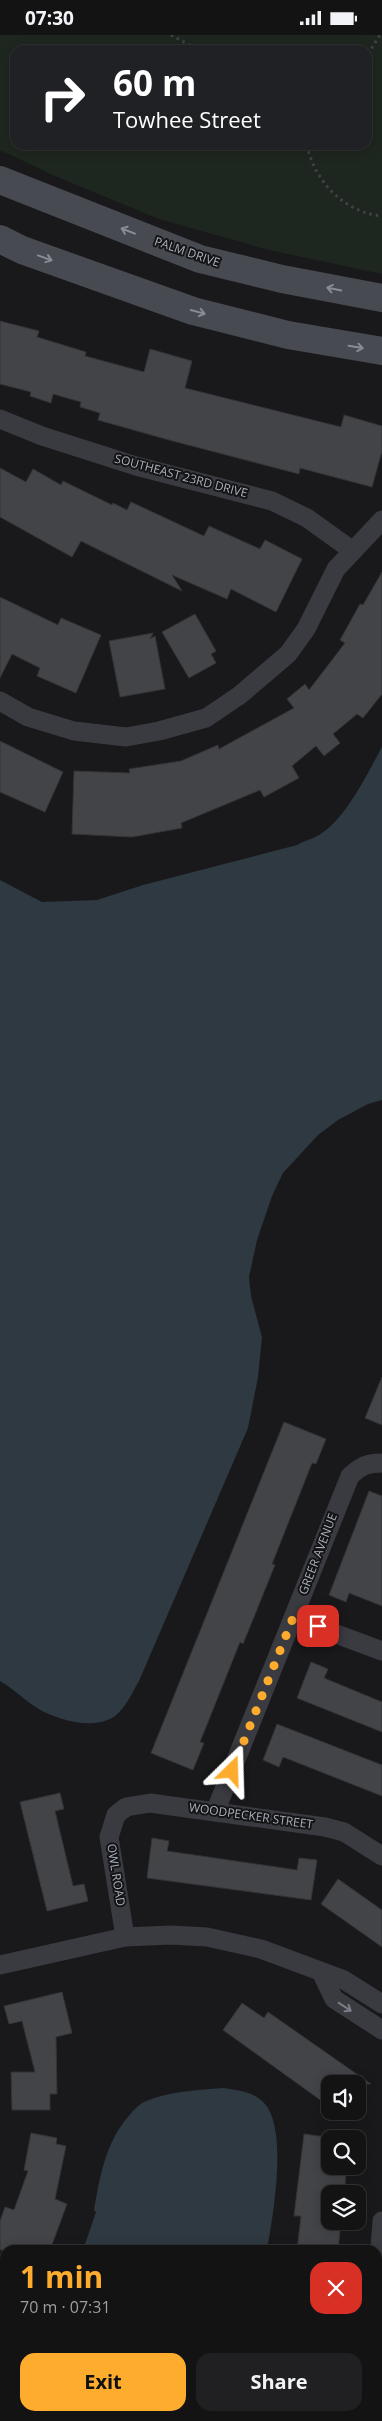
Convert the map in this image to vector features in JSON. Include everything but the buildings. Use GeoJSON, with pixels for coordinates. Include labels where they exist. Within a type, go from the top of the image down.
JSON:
{"type":"FeatureCollection","features":[{"type":"Feature","properties":{"kind":"main road","name":"PALM DRIVE"},"geometry":{"type":"LineString","coordinates":[[0,180],[200,259],[282,279],[382,298]]}},
{"type":"Feature","properties":{"kind":"main road"},"geometry":{"type":"LineString","coordinates":[[0,239],[22,250],[193,311],[288,335],[382,351]]}},
{"type":"Feature","properties":{"kind":"street","name":"SOUTHEAST 23RD DRIVE"},"geometry":{"type":"LineString","coordinates":[[0,419],[42,436],[136,466],[272,501],[307,518],[353,551]]}},
{"type":"Feature","properties":{"kind":"street"},"geometry":{"type":"LineString","coordinates":[[0,701],[28,717],[74,731],[126,737],[159,731],[206,718],[240,695],[288,654],[306,629],[336,569],[382,520]]}},
{"type":"Feature","properties":{"kind":"street","name":"GREER AVENUE"},"geometry":{"type":"LineString","coordinates":[[215,1812],[350,1476],[360,1466],[370,1463],[382,1463]]}},
{"type":"Feature","properties":{"kind":"street"},"geometry":{"type":"LineString","coordinates":[[293,1618],[382,1651]]}},
{"type":"Feature","properties":{"kind":"street","name":"WOODPECKER STREET"},"geometry":{"type":"LineString","coordinates":[[116,1815],[126,1807],[150,1803],[325,1827],[344,1833],[382,1856]]}},
{"type":"Feature","properties":{"kind":"street","name":"OWL ROAD"},"geometry":{"type":"LineString","coordinates":[[116,1815],[109,1837],[125,1937]]}},
{"type":"Feature","properties":{"kind":"street"},"geometry":{"type":"LineString","coordinates":[[0,1965],[125,1937],[171,1935],[208,1937],[261,1949],[344,1980],[382,2004]]}},
{"type":"Feature","properties":{"kind":"street"},"geometry":{"type":"LineString","coordinates":[[321,1972],[334,1999],[382,2030]]}},
{"type":"Feature","properties":{"kind":"street"},"geometry":{"type":"LineString","coordinates":[[380,2245],[382,2221]]}},
{"type":"Feature","properties":{"kind":"path"},"geometry":{"type":"LineString","coordinates":[[171,35],[190,45]]}},
{"type":"Feature","properties":{"kind":"path"},"geometry":{"type":"LineString","coordinates":[[372,48],[380,35]]}},
{"type":"Feature","properties":{"kind":"path"},"geometry":{"type":"LineString","coordinates":[[308,150],[310,161],[331,193],[367,215],[382,217]]}},
{"type":"Feature","properties":{"kind":"shaded area"},"geometry":{"type":"Polygon","coordinates":[[[0,35],[382,35],[382,274],[269,250],[159,219],[55,176],[0,150],[0,35]]]}},
{"type":"Feature","properties":{"kind":"shaded area"},"geometry":{"type":"Polygon","coordinates":[[[382,747],[382,1100],[368,1104],[338,1120],[318,1135],[283,1173],[272,1196],[257,1240],[249,1277],[251,1296],[262,1337],[258,1377],[248,1428],[139,1681],[128,1700],[115,1716],[97,1723],[65,1720],[37,1708],[0,1681],[0,880],[42,902],[97,900],[143,885],[297,845],[319,835],[338,818],[355,795],[382,747]]]}},
{"type":"Feature","properties":{"kind":"shaded area"},"geometry":{"type":"Polygon","coordinates":[[[223,2088],[246,2092],[265,2104],[272,2117],[276,2133],[277,2153],[275,2196],[268,2245],[85,2245],[96,2212],[94,2210],[108,2150],[120,2128],[131,2113],[144,2102],[163,2095],[223,2088]]]}},
{"type":"Feature","properties":{"kind":"route"},"geometry":{"type":"LineString","coordinates":[[232,1771],[293,1618],[318,1626]]}}]}
